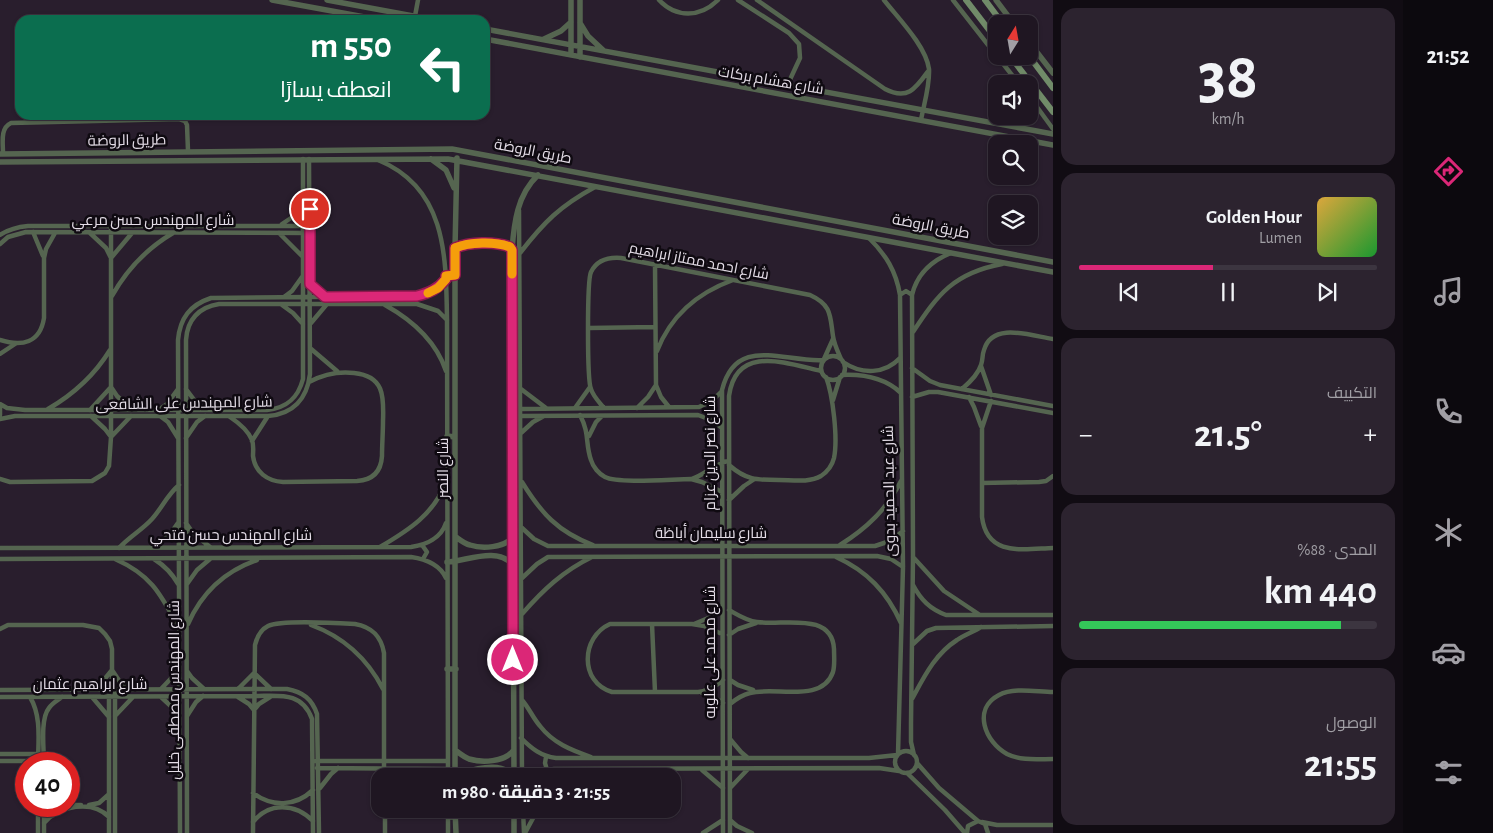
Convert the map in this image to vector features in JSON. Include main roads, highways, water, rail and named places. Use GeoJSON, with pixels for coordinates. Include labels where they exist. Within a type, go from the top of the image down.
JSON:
{"type":"FeatureCollection","features":[{"type":"Feature","properties":{"kind":"main road"},"geometry":{"type":"LineString","coordinates":[[966,0],[988,25]]}},
{"type":"Feature","properties":{"kind":"main road"},"geometry":{"type":"LineString","coordinates":[[985,0],[996,15]]}},
{"type":"Feature","properties":{"kind":"main road"},"geometry":{"type":"LineString","coordinates":[[1017,65],[1053,112]]}},
{"type":"Feature","properties":{"kind":"main road"},"geometry":{"type":"LineString","coordinates":[[1036,65],[1053,88]]}}]}
